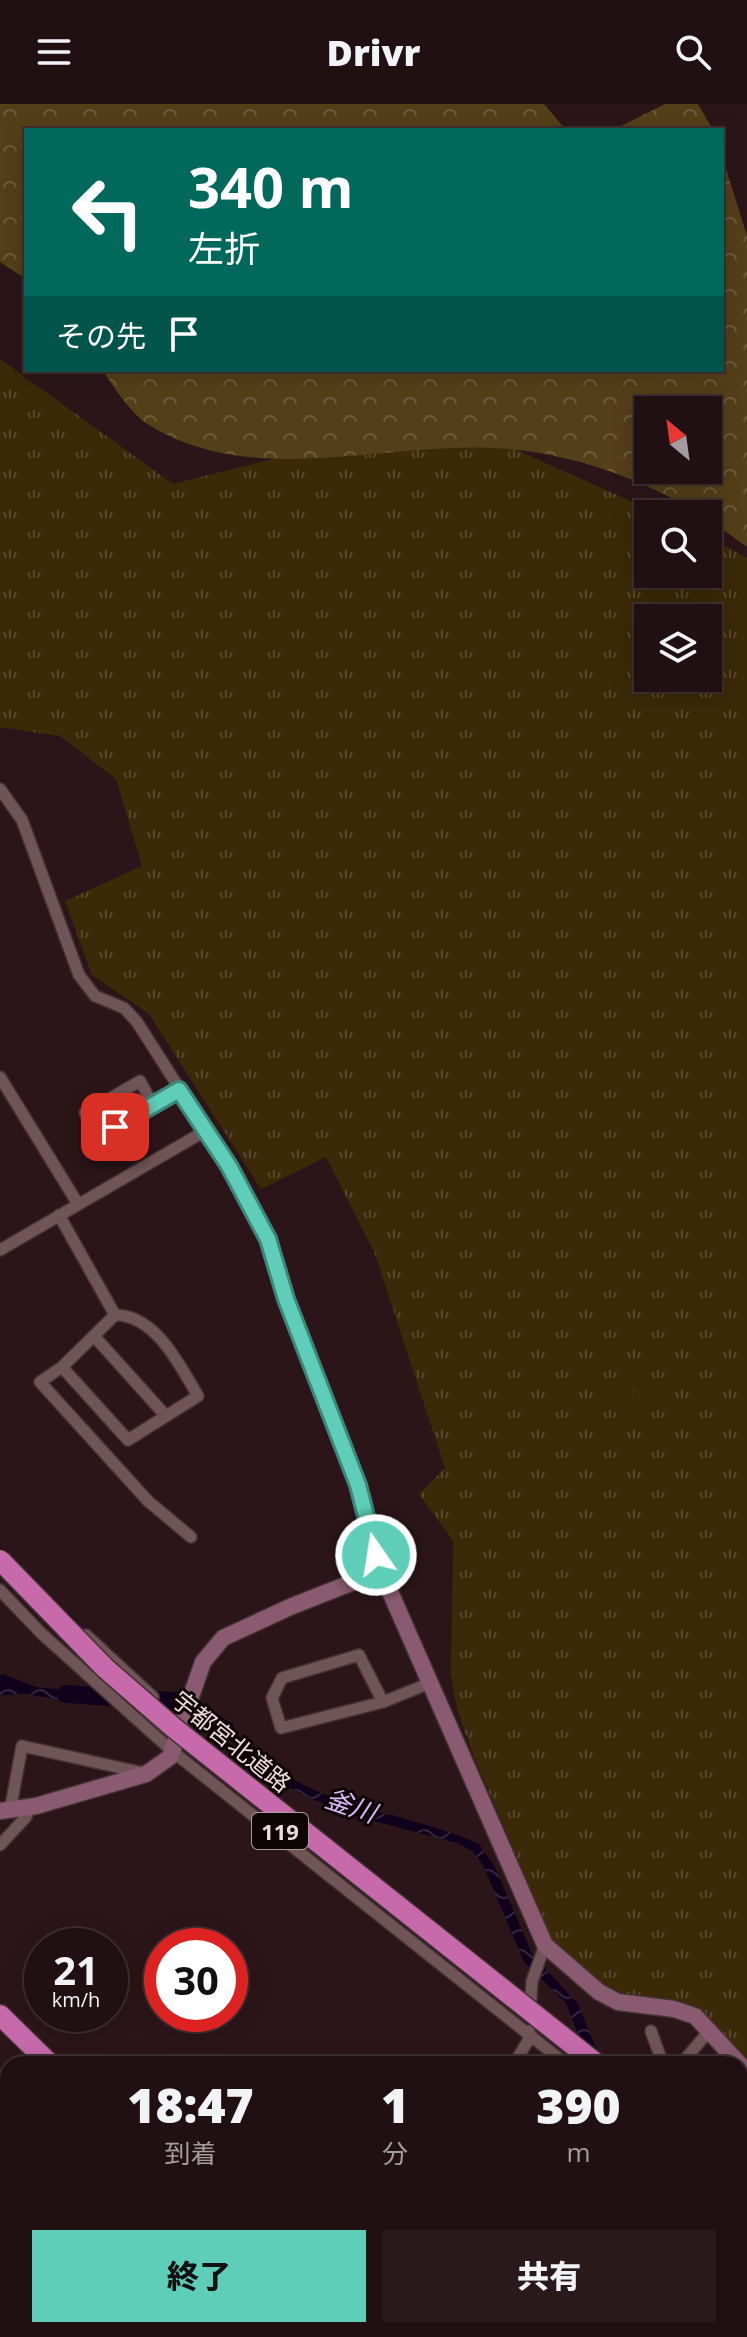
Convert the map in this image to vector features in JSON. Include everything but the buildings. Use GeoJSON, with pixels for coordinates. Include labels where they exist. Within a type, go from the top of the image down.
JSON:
{"type":"FeatureCollection","features":[{"type":"Feature","properties":{"kind":"highway","name":"宇都宮北道路"},"geometry":{"type":"LineString","coordinates":[[0,1560],[105,1668],[174,1728],[587,2056]]}},
{"type":"Feature","properties":{"kind":"highway","name":"宇都宮北道路"},"geometry":{"type":"LineString","coordinates":[[0,1580],[87,1668],[165,1739],[566,2056]]}},
{"type":"Feature","properties":{"kind":"highway"},"geometry":{"type":"LineString","coordinates":[[0,2015],[42,2056]]}},
{"type":"Feature","properties":{"kind":"street"},"geometry":{"type":"LineString","coordinates":[[0,789],[22,820],[79,975],[95,996],[124,1008],[137,1022],[229,1166],[268,1239],[286,1299],[358,1485],[381,1571],[543,1950],[599,1992],[618,2002],[684,2012],[710,2030],[733,2056]]}},
{"type":"Feature","properties":{"kind":"street"},"geometry":{"type":"LineString","coordinates":[[0,1077],[78,1204]]}},
{"type":"Feature","properties":{"kind":"street"},"geometry":{"type":"LineString","coordinates":[[153,1105],[140,1081],[85,1113],[95,1138],[153,1105],[179,1090]]}},
{"type":"Feature","properties":{"kind":"street"},"geometry":{"type":"LineString","coordinates":[[0,1250],[205,1131]]}},
{"type":"Feature","properties":{"kind":"street"},"geometry":{"type":"LineString","coordinates":[[59,1215],[115,1315]]}},
{"type":"Feature","properties":{"kind":"street"},"geometry":{"type":"LineString","coordinates":[[62,1367],[128,1440],[198,1396],[155,1333],[127,1315],[115,1315],[62,1367],[40,1382],[148,1501],[191,1537]]}},
{"type":"Feature","properties":{"kind":"street"},"geometry":{"type":"LineString","coordinates":[[94,1336],[166,1416]]}},
{"type":"Feature","properties":{"kind":"street"},"geometry":{"type":"LineString","coordinates":[[0,1551],[19,1574],[184,1722],[598,2056]]}},
{"type":"Feature","properties":{"kind":"street"},"geometry":{"type":"LineString","coordinates":[[146,1774],[22,1746],[5,1811],[146,1774],[172,1751],[203,1662],[223,1638],[381,1571]]}},
{"type":"Feature","properties":{"kind":"street"},"geometry":{"type":"LineString","coordinates":[[0,1590],[41,1633],[172,1751],[556,2056]]}},
{"type":"Feature","properties":{"kind":"street"},"geometry":{"type":"LineString","coordinates":[[383,1702],[359,1655],[282,1678],[272,1698],[281,1728],[383,1702],[430,1683]]}},
{"type":"Feature","properties":{"kind":"street"},"geometry":{"type":"LineString","coordinates":[[0,1845],[26,1817],[29,1807]]}},
{"type":"Feature","properties":{"kind":"street"},"geometry":{"type":"LineString","coordinates":[[518,2056],[528,2034],[532,1981],[543,1950]]}},
{"type":"Feature","properties":{"kind":"street"},"geometry":{"type":"LineString","coordinates":[[688,2056],[710,2030]]}},
{"type":"Feature","properties":{"kind":"street"},"geometry":{"type":"LineString","coordinates":[[651,2031],[660,2056]]}},
{"type":"Feature","properties":{"kind":"green space"},"geometry":{"type":"Polygon","coordinates":[[[0,104],[544,104],[564,128],[24,128],[24,278],[0,262],[0,104]]]}},
{"type":"Feature","properties":{"kind":"green space"},"geometry":{"type":"Polygon","coordinates":[[[665,104],[698,104],[712,128],[617,128],[665,104]]]}},
{"type":"Feature","properties":{"kind":"green space"},"geometry":{"type":"Polygon","coordinates":[[[724,162],[747,236],[747,547],[722,529],[722,500],[676,500],[642,484],[722,484],[722,396],[634,396],[634,481],[573,460],[492,448],[317,458],[273,459],[230,454],[188,444],[149,425],[135,414],[103,372],[724,372],[724,162]]]}},
{"type":"Feature","properties":{"kind":"green space"},"geometry":{"type":"Polygon","coordinates":[[[0,359],[173,484],[442,417],[634,502],[634,588],[722,588],[722,544],[747,558],[747,2056],[742,2056],[704,2018],[609,1991],[555,1946],[474,1757],[457,1709],[451,1675],[453,1541],[419,1494],[445,1468],[375,1254],[326,1157],[261,1189],[149,1014],[92,975],[65,901],[142,866],[116,779],[60,736],[0,727],[0,359]]]}},
{"type":"Feature","properties":{"kind":"green space"},"geometry":{"type":"Polygon","coordinates":[[[632,1391],[643,1396],[648,1407],[643,1418],[632,1423],[621,1418],[616,1407],[621,1396],[632,1391]]]}},
{"type":"Feature","properties":{"kind":"water"},"geometry":{"type":"Polygon","coordinates":[[[0,1673],[37,1687],[89,1693],[87,1704],[26,1694],[0,1695],[0,1673]]]}},
{"type":"Feature","properties":{"kind":"water"},"geometry":{"type":"Polygon","coordinates":[[[204,1708],[276,1767],[323,1794],[479,1844],[494,1865],[532,1954],[578,2004],[599,2056],[586,2056],[566,2003],[524,1962],[483,1865],[472,1851],[457,1843],[348,1813],[307,1796],[264,1770],[200,1716],[204,1708]]]}},
{"type":"Feature","properties":{"kind":"waterway","name":"釜川"},"geometry":{"type":"LineString","coordinates":[[66,1694],[175,1701],[221,1727]]}},
{"type":"Feature","properties":{"kind":"route"},"geometry":{"type":"LineString","coordinates":[[115,1127],[179,1090],[229,1166],[268,1239],[286,1299],[358,1485],[376,1555]]}}]}
